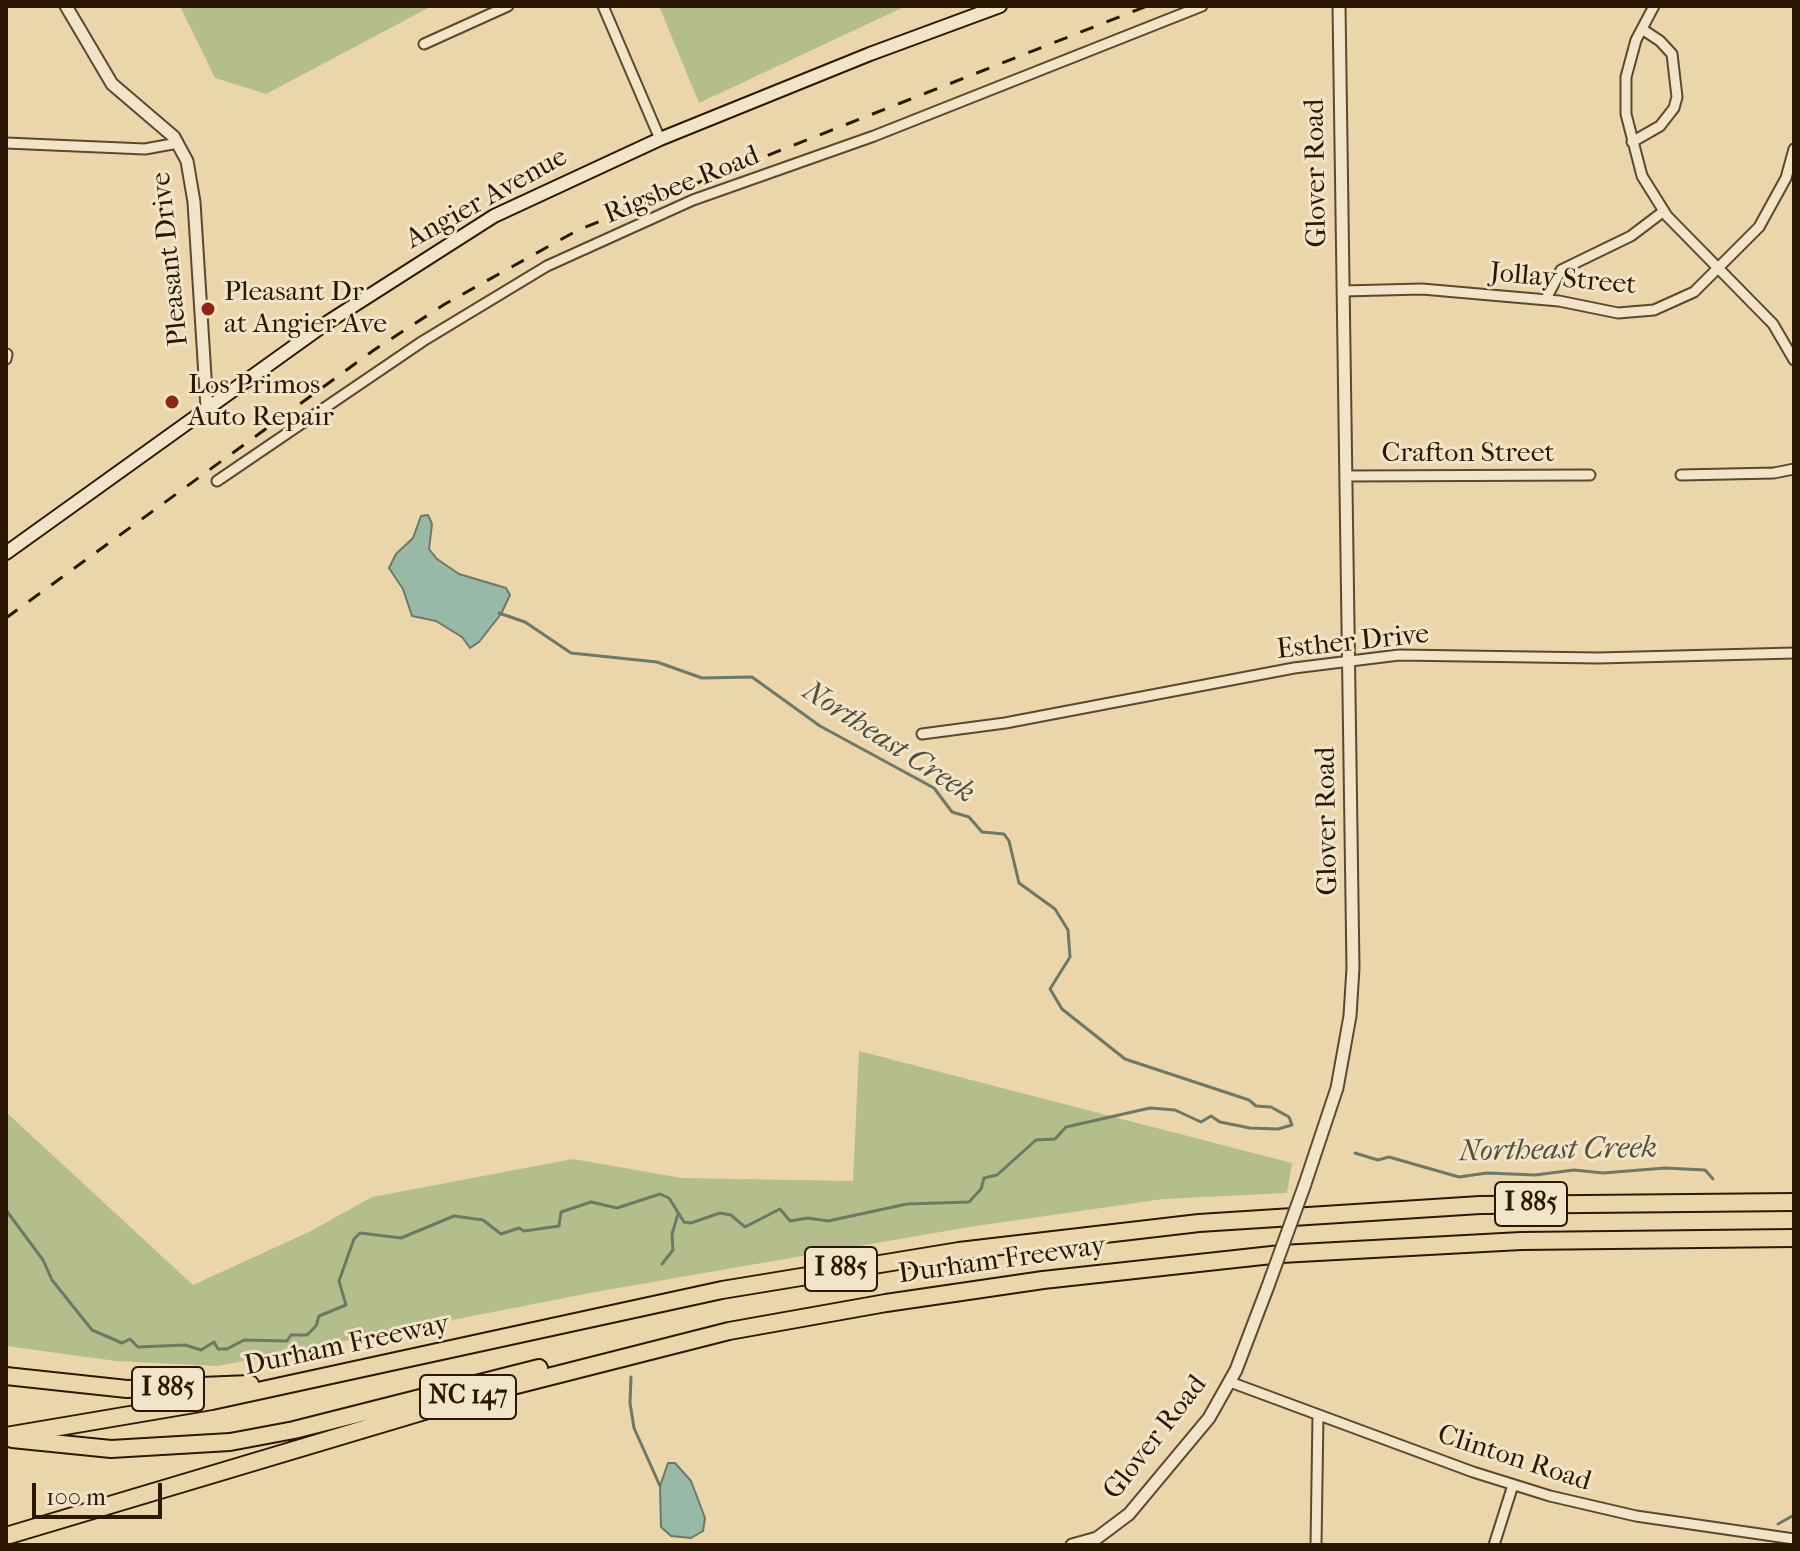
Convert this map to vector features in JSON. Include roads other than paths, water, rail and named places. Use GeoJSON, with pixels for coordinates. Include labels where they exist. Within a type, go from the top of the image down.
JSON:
{"type":"FeatureCollection","features":[{"type":"Feature","properties":{"kind":"highway","name":"Durham Freeway"},"geometry":{"type":"LineString","coordinates":[[6,1437],[200,1403],[722,1290],[880,1263],[1052,1239],[1199,1223],[1480,1205],[1794,1202]]}},
{"type":"Feature","properties":{"kind":"highway","name":"Durham Freeway"},"geometry":{"type":"LineString","coordinates":[[6,1536],[408,1413],[729,1331],[965,1290],[1234,1257],[1441,1244],[1794,1238]]}},
{"type":"Feature","properties":{"kind":"highway","name":"I 885"},"geometry":{"type":"LineString","coordinates":[[6,1437],[52,1445],[140,1449],[230,1442],[316,1424],[521,1372],[729,1331]]}},
{"type":"Feature","properties":{"kind":"highway","name":"I 885"},"geometry":{"type":"LineString","coordinates":[[6,1376],[97,1388],[156,1390],[331,1376]]}},
{"type":"Feature","properties":{"kind":"main road","name":"Angier Avenue"},"geometry":{"type":"LineString","coordinates":[[6,553],[328,322],[472,228],[660,139],[1000,6]]}},
{"type":"Feature","properties":{"kind":"street","name":"Pleasant Drive"},"geometry":{"type":"LineString","coordinates":[[66,6],[112,84],[178,143],[193,186],[207,408]]}},
{"type":"Feature","properties":{"kind":"street"},"geometry":{"type":"LineString","coordinates":[[424,44],[508,6]]}},
{"type":"Feature","properties":{"kind":"street"},"geometry":{"type":"LineString","coordinates":[[603,6],[660,139]]}},
{"type":"Feature","properties":{"kind":"street","name":"Rigsbee Road"},"geometry":{"type":"LineString","coordinates":[[217,481],[423,341],[547,266],[693,200],[874,136],[1202,6]]}},
{"type":"Feature","properties":{"kind":"street","name":"Glover Road"},"geometry":{"type":"LineString","coordinates":[[1072,1545],[1097,1538],[1129,1514],[1191,1442],[1230,1382],[1268,1286],[1337,1088],[1352,992],[1339,6]]}},
{"type":"Feature","properties":{"kind":"street"},"geometry":{"type":"LineString","coordinates":[[1654,6],[1642,29],[1626,77],[1625,101],[1632,142],[1645,185],[1664,211],[1773,324],[1794,360]]}},
{"type":"Feature","properties":{"kind":"street"},"geometry":{"type":"LineString","coordinates":[[1632,142],[1660,126],[1674,108],[1677,97],[1672,54],[1642,29]]}},
{"type":"Feature","properties":{"kind":"street"},"geometry":{"type":"LineString","coordinates":[[6,143],[145,149],[178,143]]}},
{"type":"Feature","properties":{"kind":"street","name":"Jollay Street"},"geometry":{"type":"LineString","coordinates":[[1343,291],[1422,289],[1546,299],[1618,313],[1654,310],[1694,292],[1759,227],[1786,178],[1794,149]]}},
{"type":"Feature","properties":{"kind":"street"},"geometry":{"type":"LineString","coordinates":[[1546,299],[1561,270],[1631,236],[1664,211]]}},
{"type":"Feature","properties":{"kind":"street"},"geometry":{"type":"LineString","coordinates":[[1681,475],[1774,473],[1794,469]]}},
{"type":"Feature","properties":{"kind":"street","name":"Crafton Street"},"geometry":{"type":"LineString","coordinates":[[1346,476],[1590,475]]}},
{"type":"Feature","properties":{"kind":"street","name":"Esther Drive"},"geometry":{"type":"LineString","coordinates":[[922,734],[1005,723],[1349,661],[1399,655],[1598,658],[1794,653]]}},
{"type":"Feature","properties":{"kind":"street","name":"Clinton Road"},"geometry":{"type":"LineString","coordinates":[[1230,1382],[1513,1485],[1636,1516],[1794,1539]]}},
{"type":"Feature","properties":{"kind":"street"},"geometry":{"type":"LineString","coordinates":[[1316,1545],[1318,1415]]}},
{"type":"Feature","properties":{"kind":"street"},"geometry":{"type":"LineString","coordinates":[[1494,1545],[1513,1485]]}},
{"type":"Feature","properties":{"kind":"waterway"},"geometry":{"type":"LineString","coordinates":[[6,1210],[43,1260],[52,1280],[92,1330],[122,1343],[130,1339],[138,1347],[185,1345],[201,1350],[214,1342],[218,1349],[227,1349],[244,1340],[287,1341],[291,1335],[307,1335],[316,1326],[319,1316],[346,1305],[339,1281],[354,1239],[360,1233],[401,1238],[454,1216],[483,1220],[501,1234],[519,1228],[524,1231],[559,1226],[561,1212],[591,1202],[617,1208],[660,1194],[669,1198],[684,1222],[691,1223],[720,1213],[731,1215],[745,1227],[780,1209],[790,1221],[808,1218],[828,1221],[907,1204],[969,1202],[981,1189],[984,1178],[997,1175],[1036,1140],[1055,1139],[1066,1127],[1150,1108],[1175,1110],[1201,1122],[1211,1116],[1220,1122],[1250,1128],[1278,1129],[1292,1125],[1289,1117],[1271,1107],[1256,1106],[1249,1100],[1125,1059],[1062,1009],[1050,989],[1070,957],[1068,930],[1055,909],[1019,883],[1009,841],[1004,834],[982,832],[969,817],[952,812],[934,788],[820,726],[752,677],[702,678],[657,662],[571,653],[525,622],[499,613]]}},
{"type":"Feature","properties":{"kind":"waterway","name":"Northeast Creek"},"geometry":{"type":"LineString","coordinates":[[1355,1153],[1378,1160],[1389,1157],[1459,1177],[1487,1173],[1535,1175],[1574,1170],[1603,1173],[1665,1168],[1705,1170],[1713,1179]]}},
{"type":"Feature","properties":{"kind":"waterway"},"geometry":{"type":"LineString","coordinates":[[662,1264],[673,1250],[672,1234],[678,1214]]}},
{"type":"Feature","properties":{"kind":"waterway"},"geometry":{"type":"LineString","coordinates":[[631,1377],[630,1403],[634,1428],[660,1486]]}},
{"type":"Feature","properties":{"kind":"waterway"},"geometry":{"type":"LineString","coordinates":[[1778,1524],[1794,1515]]}},
{"type":"Feature","properties":{"kind":"railway"},"geometry":{"type":"LineString","coordinates":[[6,618],[374,350],[445,304],[578,230],[1147,6]]}},
{"type":"Feature","properties":{"kind":"place","name":"Pleasant Dr at Angier Ave"},"geometry":{"type":"Point","coordinates":[208,309]}},
{"type":"Feature","properties":{"kind":"place","name":"Los Primos Auto Repair"},"geometry":{"type":"Point","coordinates":[172,402]}}]}
